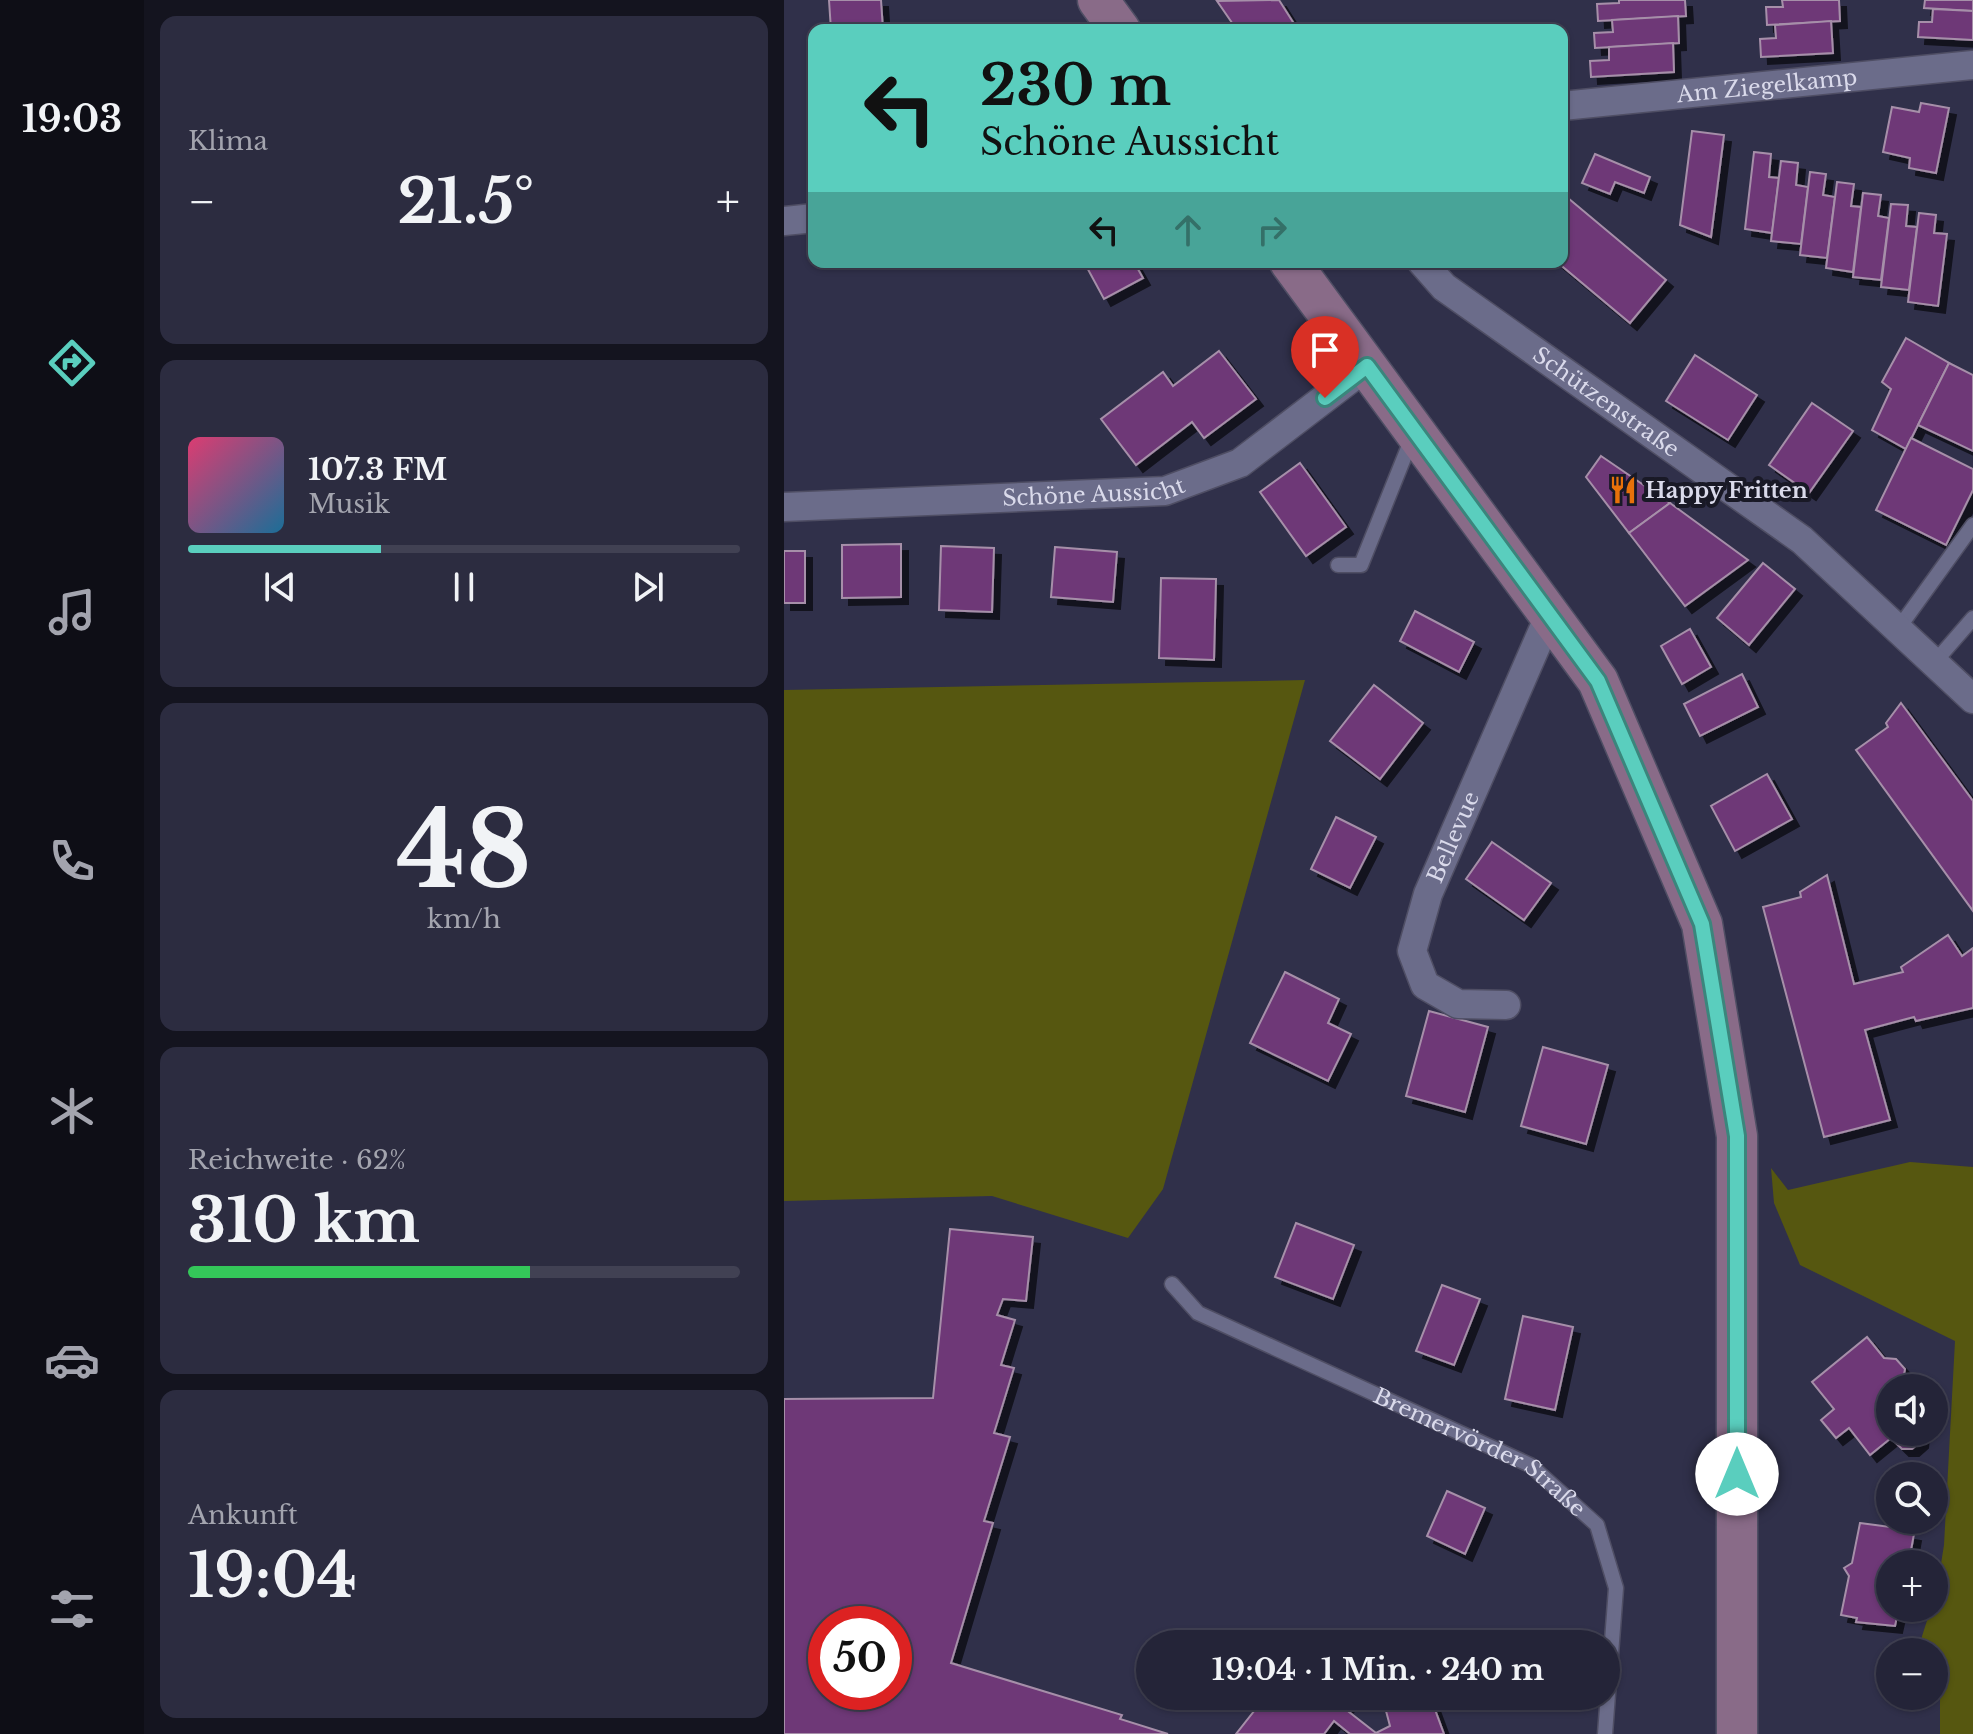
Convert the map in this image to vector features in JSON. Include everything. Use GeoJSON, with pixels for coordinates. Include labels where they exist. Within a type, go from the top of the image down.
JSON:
{"type":"FeatureCollection","features":[{"type":"Feature","properties":{"kind":"main road"},"geometry":{"type":"LineString","coordinates":[[1098,0],[1116,24]]}},
{"type":"Feature","properties":{"kind":"main road"},"geometry":{"type":"LineString","coordinates":[[1294,268],[1598,681],[1702,924],[1737,1136],[1737,1734]]}},
{"type":"Feature","properties":{"kind":"street","name":"Am Ziegelkamp"},"geometry":{"type":"LineString","coordinates":[[1568,105],[1973,65]]}},
{"type":"Feature","properties":{"kind":"street"},"geometry":{"type":"LineString","coordinates":[[784,221],[808,219]]}},
{"type":"Feature","properties":{"kind":"street","name":"Schützenstraße"},"geometry":{"type":"LineString","coordinates":[[1427,268],[1444,287],[1802,540],[1973,699]]}},
{"type":"Feature","properties":{"kind":"street","name":"Schöne Aussicht"},"geometry":{"type":"LineString","coordinates":[[784,507],[1165,491],[1240,463],[1367,366]]}},
{"type":"Feature","properties":{"kind":"street","name":"Bellevue"},"geometry":{"type":"LineString","coordinates":[[1506,1005],[1458,1004],[1425,985],[1412,951],[1428,894],[1550,614]]}},
{"type":"Feature","properties":{"kind":"lane"},"geometry":{"type":"LineString","coordinates":[[1338,565],[1361,565],[1415,430]]}},
{"type":"Feature","properties":{"kind":"lane"},"geometry":{"type":"LineString","coordinates":[[1898,629],[1973,525]]}},
{"type":"Feature","properties":{"kind":"lane"},"geometry":{"type":"LineString","coordinates":[[1934,663],[1973,618]]}},
{"type":"Feature","properties":{"kind":"lane","name":"Bremervörder Straße"},"geometry":{"type":"LineString","coordinates":[[1172,1284],[1198,1313],[1530,1465],[1597,1525],[1616,1588],[1605,1734]]}},
{"type":"Feature","properties":{"kind":"shaded area"},"geometry":{"type":"Polygon","coordinates":[[[1305,680],[1163,1189],[1128,1238],[992,1196],[784,1201],[784,690],[1305,680]]]}},
{"type":"Feature","properties":{"kind":"shaded area"},"geometry":{"type":"Polygon","coordinates":[[[1910,1162],[1973,1167],[1973,1734],[1940,1734],[1940,1710],[1948,1710],[1948,1638],[1921,1638],[1927,1622],[1948,1622],[1948,1550],[1943,1550],[1945,1534],[1948,1534],[1955,1341],[1800,1265],[1774,1203],[1771,1168],[1788,1190],[1910,1162]]]}},
{"type":"Feature","properties":{"kind":"building"},"geometry":{"type":"Polygon","coordinates":[[[829,0],[881,0],[883,24],[831,24],[829,0]]]}},
{"type":"Feature","properties":{"kind":"building"},"geometry":{"type":"Polygon","coordinates":[[[1279,0],[1294,24],[1233,24],[1217,1],[1279,0]]]}},
{"type":"Feature","properties":{"kind":"building"},"geometry":{"type":"Polygon","coordinates":[[[1619,0],[1685,0],[1686,16],[1598,21],[1597,4],[1619,3],[1619,0]]]}},
{"type":"Feature","properties":{"kind":"building"},"geometry":{"type":"Polygon","coordinates":[[[1782,0],[1839,0],[1840,21],[1767,25],[1766,7],[1783,7],[1782,0]]]}},
{"type":"Feature","properties":{"kind":"building"},"geometry":{"type":"Polygon","coordinates":[[[1925,0],[1973,0],[1973,11],[1924,8],[1925,0]]]}},
{"type":"Feature","properties":{"kind":"building"},"geometry":{"type":"Polygon","coordinates":[[[1933,9],[1973,11],[1973,40],[1918,37],[1919,22],[1932,22],[1933,9]]]}},
{"type":"Feature","properties":{"kind":"building"},"geometry":{"type":"Polygon","coordinates":[[[1678,16],[1679,43],[1595,48],[1594,33],[1613,32],[1612,20],[1678,16]]]}},
{"type":"Feature","properties":{"kind":"building"},"geometry":{"type":"Polygon","coordinates":[[[1831,21],[1833,53],[1761,57],[1760,39],[1776,38],[1775,25],[1831,21]]]}},
{"type":"Feature","properties":{"kind":"building"},"geometry":{"type":"Polygon","coordinates":[[[1673,43],[1674,72],[1591,77],[1590,61],[1609,60],[1609,47],[1673,43]]]}},
{"type":"Feature","properties":{"kind":"building"},"geometry":{"type":"Polygon","coordinates":[[[1921,103],[1949,108],[1936,173],[1909,168],[1910,158],[1883,152],[1892,107],[1919,112],[1921,103]]]}},
{"type":"Feature","properties":{"kind":"building"},"geometry":{"type":"Polygon","coordinates":[[[1692,131],[1724,135],[1711,237],[1680,225],[1692,131]]]}},
{"type":"Feature","properties":{"kind":"building"},"geometry":{"type":"Polygon","coordinates":[[[1754,152],[1771,154],[1769,177],[1779,178],[1772,233],[1745,229],[1754,152]]]}},
{"type":"Feature","properties":{"kind":"building"},"geometry":{"type":"Polygon","coordinates":[[[1595,154],[1650,177],[1644,193],[1615,182],[1610,194],[1582,183],[1595,154]]]}},
{"type":"Feature","properties":{"kind":"building"},"geometry":{"type":"Polygon","coordinates":[[[1781,161],[1798,163],[1796,185],[1808,187],[1801,244],[1771,241],[1781,161]]]}},
{"type":"Feature","properties":{"kind":"building"},"geometry":{"type":"Polygon","coordinates":[[[1810,172],[1826,174],[1823,195],[1835,197],[1827,258],[1800,255],[1810,172]]]}},
{"type":"Feature","properties":{"kind":"building"},"geometry":{"type":"Polygon","coordinates":[[[1837,182],[1854,184],[1851,206],[1861,207],[1853,272],[1826,268],[1837,182]]]}},
{"type":"Feature","properties":{"kind":"building"},"geometry":{"type":"Polygon","coordinates":[[[1863,193],[1881,195],[1878,216],[1889,218],[1881,280],[1853,277],[1863,193]]]}},
{"type":"Feature","properties":{"kind":"building"},"geometry":{"type":"Polygon","coordinates":[[[1568,198],[1666,280],[1630,323],[1564,268],[1568,268],[1568,198]]]}},
{"type":"Feature","properties":{"kind":"building"},"geometry":{"type":"Polygon","coordinates":[[[1891,204],[1908,205],[1906,226],[1917,227],[1909,290],[1881,287],[1891,204]]]}},
{"type":"Feature","properties":{"kind":"building"},"geometry":{"type":"Polygon","coordinates":[[[1919,213],[1936,215],[1934,233],[1947,234],[1938,306],[1908,302],[1919,213]]]}},
{"type":"Feature","properties":{"kind":"building"},"geometry":{"type":"Polygon","coordinates":[[[1087,268],[1137,268],[1143,278],[1104,299],[1087,268]]]}},
{"type":"Feature","properties":{"kind":"building"},"geometry":{"type":"Polygon","coordinates":[[[1906,338],[1949,363],[1906,449],[1872,430],[1891,389],[1882,382],[1906,338]]]}},
{"type":"Feature","properties":{"kind":"building"},"geometry":{"type":"Polygon","coordinates":[[[1219,351],[1256,399],[1204,438],[1192,422],[1136,465],[1101,419],[1163,372],[1173,386],[1219,351]]]}},
{"type":"Feature","properties":{"kind":"building"},"geometry":{"type":"Polygon","coordinates":[[[1695,355],[1757,395],[1728,440],[1666,401],[1695,355]]]}},
{"type":"Feature","properties":{"kind":"building"},"geometry":{"type":"Polygon","coordinates":[[[1949,363],[1973,375],[1973,451],[1918,425],[1949,363]]]}},
{"type":"Feature","properties":{"kind":"building"},"geometry":{"type":"Polygon","coordinates":[[[1812,403],[1853,431],[1809,493],[1769,465],[1812,403]]]}},
{"type":"Feature","properties":{"kind":"building"},"geometry":{"type":"Polygon","coordinates":[[[1911,438],[1973,469],[1973,490],[1946,545],[1876,510],[1911,438]]]}},
{"type":"Feature","properties":{"kind":"building","name":"Happy Fritten"},"geometry":{"type":"Polygon","coordinates":[[[1601,456],[1670,503],[1629,533],[1586,477],[1601,456]]]}},
{"type":"Feature","properties":{"kind":"building"},"geometry":{"type":"Polygon","coordinates":[[[1300,463],[1346,527],[1306,556],[1260,492],[1300,463]]]}},
{"type":"Feature","properties":{"kind":"building"},"geometry":{"type":"Polygon","coordinates":[[[1670,503],[1748,560],[1685,606],[1629,533],[1670,503]]]}},
{"type":"Feature","properties":{"kind":"building"},"geometry":{"type":"Polygon","coordinates":[[[901,544],[901,597],[842,598],[842,545],[901,544]]]}},
{"type":"Feature","properties":{"kind":"building"},"geometry":{"type":"Polygon","coordinates":[[[941,546],[994,548],[992,612],[939,610],[941,546]]]}},
{"type":"Feature","properties":{"kind":"building"},"geometry":{"type":"Polygon","coordinates":[[[1055,547],[1117,552],[1113,602],[1051,597],[1055,547]]]}},
{"type":"Feature","properties":{"kind":"building"},"geometry":{"type":"Polygon","coordinates":[[[784,551],[805,551],[805,603],[784,603],[784,551]]]}},
{"type":"Feature","properties":{"kind":"building"},"geometry":{"type":"Polygon","coordinates":[[[1763,563],[1795,589],[1749,645],[1717,618],[1763,563]]]}},
{"type":"Feature","properties":{"kind":"building"},"geometry":{"type":"Polygon","coordinates":[[[1161,578],[1216,579],[1214,660],[1159,658],[1161,578]]]}},
{"type":"Feature","properties":{"kind":"building"},"geometry":{"type":"Polygon","coordinates":[[[1415,611],[1474,642],[1459,672],[1400,641],[1415,611]]]}},
{"type":"Feature","properties":{"kind":"building"},"geometry":{"type":"Polygon","coordinates":[[[1690,629],[1711,667],[1682,684],[1661,646],[1690,629]]]}},
{"type":"Feature","properties":{"kind":"building"},"geometry":{"type":"Polygon","coordinates":[[[1742,674],[1758,707],[1700,736],[1684,704],[1742,674]]]}},
{"type":"Feature","properties":{"kind":"building"},"geometry":{"type":"Polygon","coordinates":[[[1374,685],[1423,723],[1380,779],[1330,741],[1374,685]]]}},
{"type":"Feature","properties":{"kind":"building"},"geometry":{"type":"Polygon","coordinates":[[[1901,703],[1973,801],[1973,911],[1856,750],[1888,727],[1886,723],[1901,703]]]}},
{"type":"Feature","properties":{"kind":"building"},"geometry":{"type":"Polygon","coordinates":[[[1767,774],[1792,819],[1735,851],[1711,806],[1767,774]]]}},
{"type":"Feature","properties":{"kind":"building"},"geometry":{"type":"Polygon","coordinates":[[[1336,817],[1376,837],[1350,888],[1311,869],[1336,817]]]}},
{"type":"Feature","properties":{"kind":"building"},"geometry":{"type":"Polygon","coordinates":[[[1492,842],[1551,883],[1524,920],[1466,879],[1492,842]]]}},
{"type":"Feature","properties":{"kind":"building"},"geometry":{"type":"Polygon","coordinates":[[[1827,875],[1854,984],[1903,972],[1901,967],[1948,935],[1962,956],[1973,948],[1973,1008],[1916,1021],[1914,1017],[1865,1030],[1890,1120],[1824,1137],[1763,907],[1801,897],[1800,892],[1827,875]]]}},
{"type":"Feature","properties":{"kind":"building"},"geometry":{"type":"Polygon","coordinates":[[[1285,972],[1339,999],[1328,1023],[1351,1034],[1328,1081],[1250,1043],[1285,972]]]}},
{"type":"Feature","properties":{"kind":"building"},"geometry":{"type":"Polygon","coordinates":[[[1429,1011],[1488,1027],[1465,1112],[1406,1096],[1429,1011]]]}},
{"type":"Feature","properties":{"kind":"building"},"geometry":{"type":"Polygon","coordinates":[[[1543,1047],[1608,1065],[1586,1144],[1521,1126],[1543,1047]]]}},
{"type":"Feature","properties":{"kind":"building"},"geometry":{"type":"Polygon","coordinates":[[[1296,1223],[1354,1245],[1333,1299],[1275,1277],[1296,1223]]]}},
{"type":"Feature","properties":{"kind":"building"},"geometry":{"type":"Polygon","coordinates":[[[950,1229],[1033,1237],[1026,1301],[1003,1299],[997,1315],[1015,1320],[1001,1365],[1014,1368],[994,1433],[1010,1437],[984,1521],[993,1523],[951,1663],[1122,1715],[1120,1719],[1168,1734],[784,1734],[784,1399],[933,1398],[950,1229]]]}},
{"type":"Feature","properties":{"kind":"building"},"geometry":{"type":"Polygon","coordinates":[[[1442,1285],[1480,1299],[1454,1365],[1416,1351],[1442,1285]]]}},
{"type":"Feature","properties":{"kind":"building"},"geometry":{"type":"Polygon","coordinates":[[[1523,1316],[1573,1327],[1555,1410],[1505,1399],[1523,1316]]]}},
{"type":"Feature","properties":{"kind":"building"},"geometry":{"type":"Polygon","coordinates":[[[1867,1337],[1884,1358],[1896,1359],[1905,1369],[1904,1374],[1876,1374],[1876,1446],[1881,1446],[1870,1455],[1849,1428],[1836,1438],[1821,1420],[1834,1409],[1812,1382],[1867,1337]]]}},
{"type":"Feature","properties":{"kind":"building"},"geometry":{"type":"Polygon","coordinates":[[[1447,1491],[1485,1508],[1465,1554],[1427,1536],[1447,1491]]]}},
{"type":"Feature","properties":{"kind":"building"},"geometry":{"type":"Polygon","coordinates":[[[1860,1523],[1876,1525],[1876,1534],[1914,1534],[1911,1550],[1876,1550],[1876,1622],[1896,1622],[1895,1626],[1856,1622],[1857,1618],[1841,1615],[1849,1576],[1844,1568],[1852,1563],[1860,1523]]]}},
{"type":"Feature","properties":{"kind":"building"},"geometry":{"type":"Polygon","coordinates":[[[1255,1710],[1347,1710],[1376,1733],[1390,1726],[1386,1711],[1435,1710],[1444,1734],[1350,1734],[1334,1721],[1324,1734],[1236,1734],[1255,1710]]]}},
{"type":"Feature","properties":{"kind":"place","name":"Happy Fritten"},"geometry":{"type":"Point","coordinates":[1623,490]}},
{"type":"Feature","properties":{"kind":"route"},"geometry":{"type":"LineString","coordinates":[[1325,398],[1367,366],[1598,681],[1702,924],[1737,1136],[1737,1474]]}}]}
